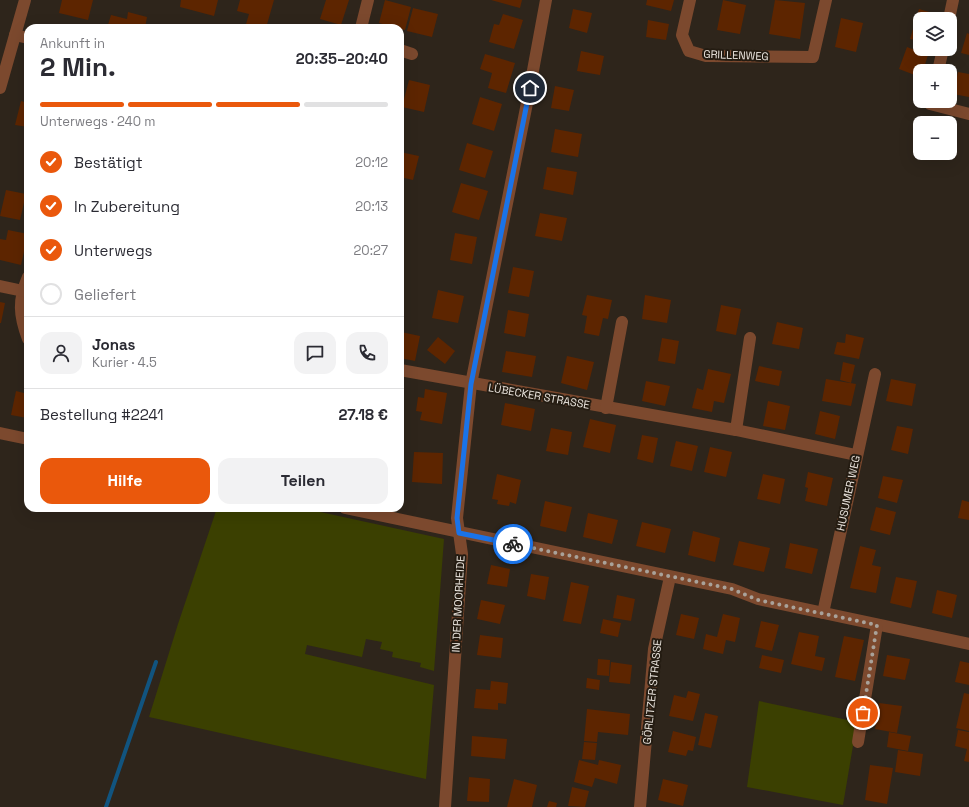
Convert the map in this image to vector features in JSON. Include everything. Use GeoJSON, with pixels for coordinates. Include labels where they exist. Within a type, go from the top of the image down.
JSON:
{"type":"FeatureCollection","features":[{"type":"Feature","properties":{"kind":"street"},"geometry":{"type":"LineString","coordinates":[[0,88],[25,0]]}},
{"type":"Feature","properties":{"kind":"street"},"geometry":{"type":"LineString","coordinates":[[362,24],[368,0]]}},
{"type":"Feature","properties":{"kind":"street","name":"IN DER MOORHEIDE"},"geometry":{"type":"LineString","coordinates":[[445,807],[462,554],[457,518],[471,384],[528,103],[546,0]]}},
{"type":"Feature","properties":{"kind":"street","name":"GRILLENWEG"},"geometry":{"type":"LineString","coordinates":[[690,0],[682,35],[689,51],[706,56],[813,57],[826,0]]}},
{"type":"Feature","properties":{"kind":"street"},"geometry":{"type":"LineString","coordinates":[[950,12],[953,0]]}},
{"type":"Feature","properties":{"kind":"street"},"geometry":{"type":"LineString","coordinates":[[15,35],[24,37]]}},
{"type":"Feature","properties":{"kind":"street"},"geometry":{"type":"LineString","coordinates":[[946,108],[969,114]]}},
{"type":"Feature","properties":{"kind":"street"},"geometry":{"type":"LineString","coordinates":[[0,286],[24,291]]}},
{"type":"Feature","properties":{"kind":"street"},"geometry":{"type":"LineString","coordinates":[[24,298],[21,320],[24,328]]}},
{"type":"Feature","properties":{"kind":"street"},"geometry":{"type":"LineString","coordinates":[[606,408],[622,322]]}},
{"type":"Feature","properties":{"kind":"street"},"geometry":{"type":"LineString","coordinates":[[736,430],[750,338]]}},
{"type":"Feature","properties":{"kind":"street","name":"LÜBECKER STRASSE"},"geometry":{"type":"LineString","coordinates":[[404,371],[471,384],[736,430],[856,455]]}},
{"type":"Feature","properties":{"kind":"street","name":"HUSUMER WEG"},"geometry":{"type":"LineString","coordinates":[[823,613],[856,455],[875,374]]}},
{"type":"Feature","properties":{"kind":"street"},"geometry":{"type":"LineString","coordinates":[[0,432],[24,438]]}},
{"type":"Feature","properties":{"kind":"street"},"geometry":{"type":"LineString","coordinates":[[363,512],[732,589],[758,600],[969,644]]}},
{"type":"Feature","properties":{"kind":"street","name":"GÖRLITZER STRASSE"},"geometry":{"type":"LineString","coordinates":[[640,807],[654,649],[670,577]]}},
{"type":"Feature","properties":{"kind":"street"},"geometry":{"type":"LineString","coordinates":[[858,742],[877,625]]}},
{"type":"Feature","properties":{"kind":"green space"},"geometry":{"type":"Polygon","coordinates":[[[216,512],[320,512],[444,539],[434,671],[420,667],[421,663],[392,657],[393,652],[380,649],[382,642],[366,639],[362,657],[307,645],[305,654],[434,685],[426,779],[149,717],[216,512]]]}},
{"type":"Feature","properties":{"kind":"green space"},"geometry":{"type":"Polygon","coordinates":[[[759,701],[857,722],[843,805],[747,787],[759,701]]]}},
{"type":"Feature","properties":{"kind":"building"},"geometry":{"type":"Polygon","coordinates":[[[62,0],[93,0],[88,20],[59,13],[62,0]]]}},
{"type":"Feature","properties":{"kind":"building"},"geometry":{"type":"Polygon","coordinates":[[[181,0],[218,0],[214,16],[180,7],[181,0]]]}},
{"type":"Feature","properties":{"kind":"building"},"geometry":{"type":"Polygon","coordinates":[[[240,0],[274,0],[267,24],[246,24],[249,14],[237,11],[240,0]]]}},
{"type":"Feature","properties":{"kind":"building"},"geometry":{"type":"Polygon","coordinates":[[[326,0],[349,0],[341,24],[320,19],[326,0]]]}},
{"type":"Feature","properties":{"kind":"building"},"geometry":{"type":"Polygon","coordinates":[[[385,0],[411,7],[405,30],[404,24],[379,23],[385,0]]]}},
{"type":"Feature","properties":{"kind":"building"},"geometry":{"type":"Polygon","coordinates":[[[491,0],[522,0],[520,8],[491,0]]]}},
{"type":"Feature","properties":{"kind":"building"},"geometry":{"type":"Polygon","coordinates":[[[647,0],[674,0],[671,11],[646,5],[647,0]]]}},
{"type":"Feature","properties":{"kind":"building"},"geometry":{"type":"Polygon","coordinates":[[[723,0],[746,5],[740,34],[717,30],[723,0]]]}},
{"type":"Feature","properties":{"kind":"building"},"geometry":{"type":"Polygon","coordinates":[[[775,0],[805,3],[800,39],[769,34],[775,0]]]}},
{"type":"Feature","properties":{"kind":"building"},"geometry":{"type":"Polygon","coordinates":[[[413,8],[438,14],[432,37],[407,31],[413,8]]]}},
{"type":"Feature","properties":{"kind":"building"},"geometry":{"type":"Polygon","coordinates":[[[573,9],[592,13],[587,33],[569,28],[573,9]]]}},
{"type":"Feature","properties":{"kind":"building"},"geometry":{"type":"Polygon","coordinates":[[[919,9],[929,12],[918,12],[919,9]]]}},
{"type":"Feature","properties":{"kind":"building"},"geometry":{"type":"Polygon","coordinates":[[[128,12],[147,17],[146,24],[108,24],[111,15],[127,19],[128,12]]]}},
{"type":"Feature","properties":{"kind":"building"},"geometry":{"type":"Polygon","coordinates":[[[503,14],[523,20],[514,49],[489,42],[494,24],[499,25],[503,14]]]}},
{"type":"Feature","properties":{"kind":"building"},"geometry":{"type":"Polygon","coordinates":[[[841,18],[863,23],[856,52],[835,47],[841,18]]]}},
{"type":"Feature","properties":{"kind":"building"},"geometry":{"type":"Polygon","coordinates":[[[648,20],[669,24],[666,40],[646,37],[648,20]]]}},
{"type":"Feature","properties":{"kind":"building"},"geometry":{"type":"Polygon","coordinates":[[[913,29],[913,40],[910,39],[913,29]]]}},
{"type":"Feature","properties":{"kind":"building"},"geometry":{"type":"Polygon","coordinates":[[[967,33],[969,34],[969,55],[961,53],[967,33]]]}},
{"type":"Feature","properties":{"kind":"building"},"geometry":{"type":"Polygon","coordinates":[[[907,47],[913,49],[913,56],[928,56],[925,64],[913,64],[913,74],[899,69],[907,47]]]}},
{"type":"Feature","properties":{"kind":"building"},"geometry":{"type":"Polygon","coordinates":[[[581,51],[604,56],[600,75],[577,71],[581,51]]]}},
{"type":"Feature","properties":{"kind":"building"},"geometry":{"type":"Polygon","coordinates":[[[485,54],[515,63],[506,93],[488,88],[492,73],[480,69],[485,54]]]}},
{"type":"Feature","properties":{"kind":"building"},"geometry":{"type":"Polygon","coordinates":[[[958,72],[969,74],[969,97],[957,95],[958,72]]]}},
{"type":"Feature","properties":{"kind":"building"},"geometry":{"type":"Polygon","coordinates":[[[409,80],[430,85],[424,112],[404,107],[404,99],[409,80]]]}},
{"type":"Feature","properties":{"kind":"building"},"geometry":{"type":"Polygon","coordinates":[[[555,86],[574,90],[569,111],[551,108],[555,86]]]}},
{"type":"Feature","properties":{"kind":"building"},"geometry":{"type":"Polygon","coordinates":[[[480,97],[502,104],[494,131],[472,124],[480,97]]]}},
{"type":"Feature","properties":{"kind":"building"},"geometry":{"type":"Polygon","coordinates":[[[21,101],[24,102],[24,126],[15,125],[21,101]]]}},
{"type":"Feature","properties":{"kind":"building"},"geometry":{"type":"Polygon","coordinates":[[[555,129],[582,134],[578,157],[551,152],[555,129]]]}},
{"type":"Feature","properties":{"kind":"building"},"geometry":{"type":"Polygon","coordinates":[[[467,143],[493,151],[485,178],[459,170],[467,143]]]}},
{"type":"Feature","properties":{"kind":"building"},"geometry":{"type":"Polygon","coordinates":[[[404,153],[419,156],[413,180],[404,178],[404,153]]]}},
{"type":"Feature","properties":{"kind":"building"},"geometry":{"type":"Polygon","coordinates":[[[547,167],[577,172],[573,195],[543,189],[547,167]]]}},
{"type":"Feature","properties":{"kind":"building"},"geometry":{"type":"Polygon","coordinates":[[[461,183],[488,191],[479,220],[452,212],[461,183]]]}},
{"type":"Feature","properties":{"kind":"building"},"geometry":{"type":"Polygon","coordinates":[[[6,190],[24,194],[24,203],[20,220],[0,216],[6,190]]]}},
{"type":"Feature","properties":{"kind":"building"},"geometry":{"type":"Polygon","coordinates":[[[540,213],[567,218],[562,241],[535,236],[540,213]]]}},
{"type":"Feature","properties":{"kind":"building"},"geometry":{"type":"Polygon","coordinates":[[[8,230],[24,233],[24,252],[21,265],[0,260],[0,239],[6,240],[8,230]]]}},
{"type":"Feature","properties":{"kind":"building"},"geometry":{"type":"Polygon","coordinates":[[[455,233],[477,237],[472,264],[450,260],[455,233]]]}},
{"type":"Feature","properties":{"kind":"building"},"geometry":{"type":"Polygon","coordinates":[[[513,267],[534,271],[529,297],[508,293],[513,267]]]}},
{"type":"Feature","properties":{"kind":"building"},"geometry":{"type":"Polygon","coordinates":[[[438,290],[464,296],[458,323],[432,318],[438,290]]]}},
{"type":"Feature","properties":{"kind":"building"},"geometry":{"type":"Polygon","coordinates":[[[587,295],[612,300],[608,319],[603,318],[599,336],[584,333],[587,316],[582,315],[587,295]]]}},
{"type":"Feature","properties":{"kind":"building"},"geometry":{"type":"Polygon","coordinates":[[[645,295],[671,300],[667,323],[642,319],[645,295]]]}},
{"type":"Feature","properties":{"kind":"building"},"geometry":{"type":"Polygon","coordinates":[[[0,302],[5,303],[1,323],[0,323],[0,302]]]}},
{"type":"Feature","properties":{"kind":"building"},"geometry":{"type":"Polygon","coordinates":[[[721,305],[741,309],[736,335],[716,331],[721,305]]]}},
{"type":"Feature","properties":{"kind":"building"},"geometry":{"type":"Polygon","coordinates":[[[508,310],[529,314],[525,337],[504,333],[508,310]]]}},
{"type":"Feature","properties":{"kind":"building"},"geometry":{"type":"Polygon","coordinates":[[[777,322],[803,328],[799,349],[772,344],[777,322]]]}},
{"type":"Feature","properties":{"kind":"building"},"geometry":{"type":"Polygon","coordinates":[[[404,333],[420,336],[415,361],[404,359],[404,333]]]}},
{"type":"Feature","properties":{"kind":"building"},"geometry":{"type":"Polygon","coordinates":[[[846,334],[864,338],[859,359],[834,354],[837,342],[845,343],[846,334]]]}},
{"type":"Feature","properties":{"kind":"building"},"geometry":{"type":"Polygon","coordinates":[[[438,337],[455,351],[445,364],[427,350],[438,337]]]}},
{"type":"Feature","properties":{"kind":"building"},"geometry":{"type":"Polygon","coordinates":[[[662,338],[679,341],[675,364],[658,361],[662,338]]]}},
{"type":"Feature","properties":{"kind":"building"},"geometry":{"type":"Polygon","coordinates":[[[506,351],[536,356],[532,377],[502,372],[506,351]]]}},
{"type":"Feature","properties":{"kind":"building"},"geometry":{"type":"Polygon","coordinates":[[[567,356],[594,362],[587,390],[561,383],[567,356]]]}},
{"type":"Feature","properties":{"kind":"building"},"geometry":{"type":"Polygon","coordinates":[[[843,362],[855,365],[851,383],[840,380],[843,362]]]}},
{"type":"Feature","properties":{"kind":"building"},"geometry":{"type":"Polygon","coordinates":[[[759,366],[782,371],[779,386],[755,381],[759,366]]]}},
{"type":"Feature","properties":{"kind":"building"},"geometry":{"type":"Polygon","coordinates":[[[708,369],[731,374],[724,403],[714,401],[712,412],[692,408],[697,388],[703,390],[708,369]]]}},
{"type":"Feature","properties":{"kind":"building"},"geometry":{"type":"Polygon","coordinates":[[[826,379],[856,384],[851,406],[822,401],[826,379]]]}},
{"type":"Feature","properties":{"kind":"building"},"geometry":{"type":"Polygon","coordinates":[[[891,379],[916,384],[912,406],[886,401],[891,379]]]}},
{"type":"Feature","properties":{"kind":"building"},"geometry":{"type":"Polygon","coordinates":[[[646,381],[670,386],[665,406],[642,401],[646,381]]]}},
{"type":"Feature","properties":{"kind":"building"},"geometry":{"type":"Polygon","coordinates":[[[425,389],[447,393],[442,424],[420,420],[422,412],[416,411],[418,397],[424,398],[425,389]]]}},
{"type":"Feature","properties":{"kind":"building"},"geometry":{"type":"Polygon","coordinates":[[[16,391],[24,393],[24,417],[11,415],[16,391]]]}},
{"type":"Feature","properties":{"kind":"building"},"geometry":{"type":"Polygon","coordinates":[[[768,401],[790,406],[785,430],[763,426],[768,401]]]}},
{"type":"Feature","properties":{"kind":"building"},"geometry":{"type":"Polygon","coordinates":[[[505,403],[535,409],[531,431],[501,425],[505,403]]]}},
{"type":"Feature","properties":{"kind":"building"},"geometry":{"type":"Polygon","coordinates":[[[820,411],[840,416],[835,439],[815,434],[820,411]]]}},
{"type":"Feature","properties":{"kind":"building"},"geometry":{"type":"Polygon","coordinates":[[[590,419],[616,425],[610,453],[583,447],[590,419]]]}},
{"type":"Feature","properties":{"kind":"building"},"geometry":{"type":"Polygon","coordinates":[[[897,426],[913,429],[908,454],[891,450],[897,426]]]}},
{"type":"Feature","properties":{"kind":"building"},"geometry":{"type":"Polygon","coordinates":[[[551,428],[572,432],[568,455],[546,451],[551,428]]]}},
{"type":"Feature","properties":{"kind":"building"},"geometry":{"type":"Polygon","coordinates":[[[642,435],[658,438],[653,463],[637,459],[642,435]]]}},
{"type":"Feature","properties":{"kind":"building"},"geometry":{"type":"Polygon","coordinates":[[[676,441],[698,446],[692,471],[670,466],[676,441]]]}},
{"type":"Feature","properties":{"kind":"building"},"geometry":{"type":"Polygon","coordinates":[[[710,447],[732,452],[726,477],[704,472],[710,447]]]}},
{"type":"Feature","properties":{"kind":"building"},"geometry":{"type":"Polygon","coordinates":[[[414,452],[443,453],[442,484],[412,482],[414,452]]]}},
{"type":"Feature","properties":{"kind":"building"},"geometry":{"type":"Polygon","coordinates":[[[808,472],[833,478],[827,506],[805,501],[808,488],[805,487],[808,472]]]}},
{"type":"Feature","properties":{"kind":"building"},"geometry":{"type":"Polygon","coordinates":[[[497,474],[521,480],[516,504],[510,502],[509,506],[497,504],[498,500],[492,499],[497,474]]]}},
{"type":"Feature","properties":{"kind":"building"},"geometry":{"type":"Polygon","coordinates":[[[763,474],[785,479],[780,504],[757,499],[763,474]]]}},
{"type":"Feature","properties":{"kind":"building"},"geometry":{"type":"Polygon","coordinates":[[[883,476],[903,480],[897,503],[878,498],[883,476]]]}},
{"type":"Feature","properties":{"kind":"building"},"geometry":{"type":"Polygon","coordinates":[[[962,500],[969,502],[969,520],[958,518],[962,500]]]}},
{"type":"Feature","properties":{"kind":"building"},"geometry":{"type":"Polygon","coordinates":[[[545,501],[572,507],[566,532],[540,526],[545,501]]]}},
{"type":"Feature","properties":{"kind":"building"},"geometry":{"type":"Polygon","coordinates":[[[876,507],[896,512],[890,535],[870,530],[876,507]]]}},
{"type":"Feature","properties":{"kind":"building"},"geometry":{"type":"Polygon","coordinates":[[[588,513],[618,520],[612,544],[583,537],[588,513]]]}},
{"type":"Feature","properties":{"kind":"building"},"geometry":{"type":"Polygon","coordinates":[[[642,522],[671,529],[665,553],[636,546],[642,522]]]}},
{"type":"Feature","properties":{"kind":"building"},"geometry":{"type":"Polygon","coordinates":[[[693,531],[720,538],[715,562],[688,555],[693,531]]]}},
{"type":"Feature","properties":{"kind":"building"},"geometry":{"type":"Polygon","coordinates":[[[739,541],[770,548],[764,572],[733,565],[739,541]]]}},
{"type":"Feature","properties":{"kind":"building"},"geometry":{"type":"Polygon","coordinates":[[[790,543],[818,549],[812,574],[785,568],[790,543]]]}},
{"type":"Feature","properties":{"kind":"building"},"geometry":{"type":"Polygon","coordinates":[[[860,546],[876,550],[872,565],[881,567],[876,593],[850,588],[860,546]]]}},
{"type":"Feature","properties":{"kind":"building"},"geometry":{"type":"Polygon","coordinates":[[[491,565],[510,569],[507,587],[487,584],[491,565]]]}},
{"type":"Feature","properties":{"kind":"building"},"geometry":{"type":"Polygon","coordinates":[[[531,574],[549,577],[545,600],[527,596],[531,574]]]}},
{"type":"Feature","properties":{"kind":"building"},"geometry":{"type":"Polygon","coordinates":[[[896,577],[917,581],[911,608],[890,603],[896,577]]]}},
{"type":"Feature","properties":{"kind":"building"},"geometry":{"type":"Polygon","coordinates":[[[571,582],[589,586],[581,624],[563,621],[571,582]]]}},
{"type":"Feature","properties":{"kind":"building"},"geometry":{"type":"Polygon","coordinates":[[[937,590],[957,595],[952,618],[932,613],[937,590]]]}},
{"type":"Feature","properties":{"kind":"building"},"geometry":{"type":"Polygon","coordinates":[[[617,595],[635,599],[631,621],[613,618],[617,595]]]}},
{"type":"Feature","properties":{"kind":"building"},"geometry":{"type":"Polygon","coordinates":[[[481,600],[505,605],[500,624],[477,619],[481,600]]]}},
{"type":"Feature","properties":{"kind":"building"},"geometry":{"type":"Polygon","coordinates":[[[681,614],[699,618],[694,639],[676,635],[681,614]]]}},
{"type":"Feature","properties":{"kind":"building"},"geometry":{"type":"Polygon","coordinates":[[[723,614],[740,618],[735,642],[726,640],[723,654],[703,649],[706,634],[717,637],[723,614]]]}},
{"type":"Feature","properties":{"kind":"building"},"geometry":{"type":"Polygon","coordinates":[[[603,619],[621,623],[618,637],[600,633],[603,619]]]}},
{"type":"Feature","properties":{"kind":"building"},"geometry":{"type":"Polygon","coordinates":[[[761,621],[779,625],[772,651],[755,647],[761,621]]]}},
{"type":"Feature","properties":{"kind":"building"},"geometry":{"type":"Polygon","coordinates":[[[799,632],[819,636],[815,656],[825,658],[822,671],[791,664],[799,632]]]}},
{"type":"Feature","properties":{"kind":"building"},"geometry":{"type":"Polygon","coordinates":[[[480,635],[503,638],[501,658],[477,655],[480,635]]]}},
{"type":"Feature","properties":{"kind":"building"},"geometry":{"type":"Polygon","coordinates":[[[844,636],[864,640],[855,681],[835,677],[844,636]]]}},
{"type":"Feature","properties":{"kind":"building"},"geometry":{"type":"Polygon","coordinates":[[[762,655],[784,660],[781,673],[759,668],[762,655]]]}},
{"type":"Feature","properties":{"kind":"building"},"geometry":{"type":"Polygon","coordinates":[[[887,655],[910,659],[905,680],[883,676],[887,655]]]}},
{"type":"Feature","properties":{"kind":"building"},"geometry":{"type":"Polygon","coordinates":[[[598,659],[610,660],[609,676],[597,675],[598,659]]]}},
{"type":"Feature","properties":{"kind":"building"},"geometry":{"type":"Polygon","coordinates":[[[960,661],[969,663],[969,685],[955,682],[960,661]]]}},
{"type":"Feature","properties":{"kind":"building"},"geometry":{"type":"Polygon","coordinates":[[[611,662],[632,665],[630,684],[609,682],[611,662]]]}},
{"type":"Feature","properties":{"kind":"building"},"geometry":{"type":"Polygon","coordinates":[[[587,678],[600,680],[599,690],[586,688],[587,678]]]}},
{"type":"Feature","properties":{"kind":"building"},"geometry":{"type":"Polygon","coordinates":[[[491,681],[508,683],[506,704],[498,703],[498,710],[474,708],[476,689],[490,690],[491,681]]]}},
{"type":"Feature","properties":{"kind":"building"},"geometry":{"type":"Polygon","coordinates":[[[688,691],[700,694],[693,721],[669,716],[674,695],[686,698],[688,691]]]}},
{"type":"Feature","properties":{"kind":"building"},"geometry":{"type":"Polygon","coordinates":[[[964,693],[969,694],[969,731],[956,728],[964,693]]]}},
{"type":"Feature","properties":{"kind":"building"},"geometry":{"type":"Polygon","coordinates":[[[879,703],[902,706],[897,733],[875,729],[879,703]]]}},
{"type":"Feature","properties":{"kind":"building"},"geometry":{"type":"Polygon","coordinates":[[[587,709],[630,714],[628,735],[598,732],[597,742],[584,741],[587,709]]]}},
{"type":"Feature","properties":{"kind":"building"},"geometry":{"type":"Polygon","coordinates":[[[705,713],[718,716],[711,748],[698,745],[705,713]]]}},
{"type":"Feature","properties":{"kind":"building"},"geometry":{"type":"Polygon","coordinates":[[[958,730],[969,732],[969,762],[964,761],[967,749],[955,746],[958,730]]]}},
{"type":"Feature","properties":{"kind":"building"},"geometry":{"type":"Polygon","coordinates":[[[673,731],[696,737],[693,751],[688,750],[686,756],[668,752],[673,731]]]}},
{"type":"Feature","properties":{"kind":"building"},"geometry":{"type":"Polygon","coordinates":[[[889,732],[911,736],[908,751],[887,747],[889,732]]]}},
{"type":"Feature","properties":{"kind":"building"},"geometry":{"type":"Polygon","coordinates":[[[472,736],[507,739],[505,759],[471,756],[472,736]]]}},
{"type":"Feature","properties":{"kind":"building"},"geometry":{"type":"Polygon","coordinates":[[[584,742],[597,743],[595,760],[582,759],[584,742]]]}},
{"type":"Feature","properties":{"kind":"building"},"geometry":{"type":"Polygon","coordinates":[[[898,750],[923,754],[920,776],[895,772],[898,750]]]}},
{"type":"Feature","properties":{"kind":"building"},"geometry":{"type":"Polygon","coordinates":[[[579,760],[598,765],[599,760],[621,765],[617,784],[595,778],[592,787],[574,782],[579,760]]]}},
{"type":"Feature","properties":{"kind":"building"},"geometry":{"type":"Polygon","coordinates":[[[870,765],[893,768],[887,804],[865,800],[870,765]]]}},
{"type":"Feature","properties":{"kind":"building"},"geometry":{"type":"Polygon","coordinates":[[[469,777],[490,779],[489,802],[467,801],[469,777]]]}},
{"type":"Feature","properties":{"kind":"building"},"geometry":{"type":"Polygon","coordinates":[[[514,779],[537,785],[532,807],[507,807],[514,779]]]}},
{"type":"Feature","properties":{"kind":"building"},"geometry":{"type":"Polygon","coordinates":[[[663,779],[688,785],[683,806],[658,800],[663,779]]]}},
{"type":"Feature","properties":{"kind":"building"},"geometry":{"type":"Polygon","coordinates":[[[572,787],[589,791],[585,807],[568,806],[572,787]]]}},
{"type":"Feature","properties":{"kind":"building"},"geometry":{"type":"Polygon","coordinates":[[[549,801],[557,803],[556,807],[547,807],[549,801]]]}},
{"type":"Feature","properties":{"kind":"waterway"},"geometry":{"type":"LineString","coordinates":[[106,807],[156,662]]}},
{"type":"Feature","properties":{"kind":"way so far"},"geometry":{"type":"LineString","coordinates":[[513,544],[706,585],[732,589],[758,600],[877,625],[863,713]]}},
{"type":"Feature","properties":{"kind":"route"},"geometry":{"type":"LineString","coordinates":[[513,544],[459,533],[457,518],[471,384],[530,88]]}}]}
